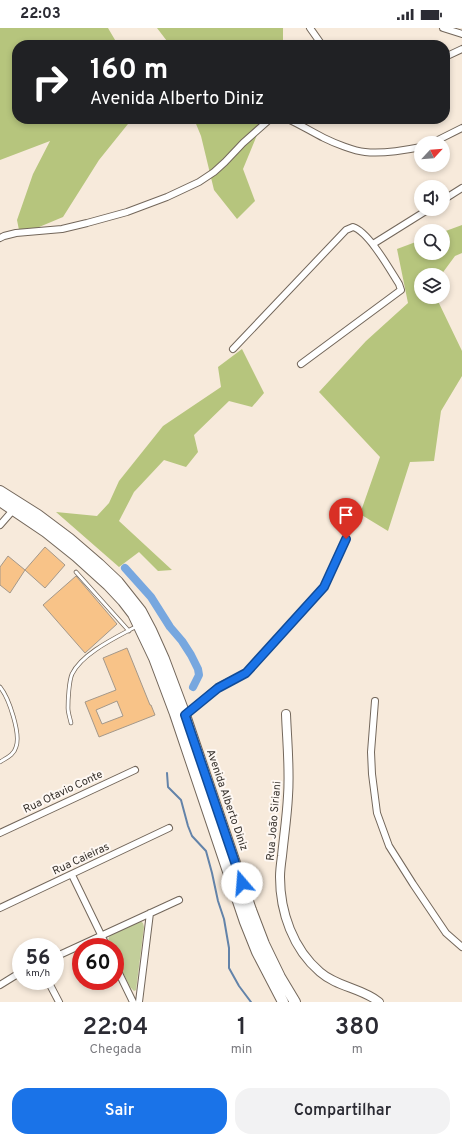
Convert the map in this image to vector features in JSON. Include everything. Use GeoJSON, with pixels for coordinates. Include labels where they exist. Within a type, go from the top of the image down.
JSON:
{"type":"FeatureCollection","features":[{"type":"Feature","properties":{"kind":"main road","name":"Avenida Alberto Diniz"},"geometry":{"type":"LineString","coordinates":[[0,491],[38,515],[70,539],[118,582],[141,611],[164,659],[185,715],[251,910],[264,944],[280,977],[295,1002]]}},
{"type":"Feature","properties":{"kind":"main road","name":"Avenida Alberto Diniz"},"geometry":{"type":"LineString","coordinates":[[0,501],[46,532],[76,556],[108,585],[133,614],[154,658],[175,714],[245,922],[257,952],[284,1002]]}},
{"type":"Feature","properties":{"kind":"street"},"geometry":{"type":"LineString","coordinates":[[310,28],[318,40]]}},
{"type":"Feature","properties":{"kind":"street"},"geometry":{"type":"LineString","coordinates":[[443,28],[462,34]]}},
{"type":"Feature","properties":{"kind":"street"},"geometry":{"type":"LineString","coordinates":[[450,55],[462,49]]}},
{"type":"Feature","properties":{"kind":"street"},"geometry":{"type":"LineString","coordinates":[[0,238],[16,233],[62,229],[87,223],[127,212],[167,197],[199,182],[214,172],[264,124]]}},
{"type":"Feature","properties":{"kind":"street"},"geometry":{"type":"LineString","coordinates":[[300,124],[325,139],[365,152],[414,148]]}},
{"type":"Feature","properties":{"kind":"street"},"geometry":{"type":"LineString","coordinates":[[446,136],[462,128]]}},
{"type":"Feature","properties":{"kind":"street"},"geometry":{"type":"LineString","coordinates":[[450,196],[462,188]]}},
{"type":"Feature","properties":{"kind":"street"},"geometry":{"type":"LineString","coordinates":[[373,244],[418,216]]}},
{"type":"Feature","properties":{"kind":"street"},"geometry":{"type":"LineString","coordinates":[[233,350],[346,230],[353,227],[356,228],[361,231],[373,244],[400,284],[401,290],[301,364]]}},
{"type":"Feature","properties":{"kind":"street"},"geometry":{"type":"LineString","coordinates":[[0,525],[14,509]]}},
{"type":"Feature","properties":{"kind":"street"},"geometry":{"type":"LineString","coordinates":[[185,715],[218,688],[246,673],[324,587],[346,539]]}},
{"type":"Feature","properties":{"kind":"street"},"geometry":{"type":"LineString","coordinates":[[375,701],[371,752],[377,813],[389,846],[413,884],[446,933],[462,947]]}},
{"type":"Feature","properties":{"kind":"street","name":"Rua João Siriani"},"geometry":{"type":"LineString","coordinates":[[286,714],[289,781],[287,816],[280,876],[281,898],[285,914],[299,948],[321,973],[339,983],[373,997],[379,1002]]}},
{"type":"Feature","properties":{"kind":"street","name":"Rua Otavio Conte"},"geometry":{"type":"LineString","coordinates":[[0,833],[135,770]]}},
{"type":"Feature","properties":{"kind":"street","name":"Rua Caieiras"},"geometry":{"type":"LineString","coordinates":[[0,908],[169,828]]}},
{"type":"Feature","properties":{"kind":"street"},"geometry":{"type":"LineString","coordinates":[[72,875],[101,936]]}},
{"type":"Feature","properties":{"kind":"street"},"geometry":{"type":"LineString","coordinates":[[64,953],[179,900]]}},
{"type":"Feature","properties":{"kind":"street"},"geometry":{"type":"LineString","coordinates":[[139,1002],[150,914]]}},
{"type":"Feature","properties":{"kind":"street"},"geometry":{"type":"LineString","coordinates":[[0,985],[12,978]]}},
{"type":"Feature","properties":{"kind":"street"},"geometry":{"type":"LineString","coordinates":[[124,984],[133,1002]]}},
{"type":"Feature","properties":{"kind":"street"},"geometry":{"type":"LineString","coordinates":[[53,990],[59,1002]]}},
{"type":"Feature","properties":{"kind":"lane"},"geometry":{"type":"LineString","coordinates":[[76,572],[129,631]]}},
{"type":"Feature","properties":{"kind":"lane"},"geometry":{"type":"LineString","coordinates":[[71,724],[68,708],[69,692],[71,676],[77,666],[87,656],[138,625]]}},
{"type":"Feature","properties":{"kind":"lane"},"geometry":{"type":"LineString","coordinates":[[0,687],[5,693],[12,710],[17,741],[16,748],[10,756],[0,762]]}},
{"type":"Feature","properties":{"kind":"green space"},"geometry":{"type":"Polygon","coordinates":[[[0,28],[108,28],[115,40],[12,40],[12,124],[128,124],[99,160],[63,217],[20,235],[17,220],[33,174],[50,141],[0,160],[0,28]]]}},
{"type":"Feature","properties":{"kind":"green space"},"geometry":{"type":"Polygon","coordinates":[[[157,28],[283,28],[283,40],[166,40],[157,28]]]}},
{"type":"Feature","properties":{"kind":"green space"},"geometry":{"type":"Polygon","coordinates":[[[196,124],[262,124],[243,169],[255,201],[237,219],[214,190],[201,136],[196,124]]]}},
{"type":"Feature","properties":{"kind":"green space"},"geometry":{"type":"Polygon","coordinates":[[[462,225],[462,253],[455,256],[446,268],[414,268],[414,304],[439,304],[462,351],[462,376],[441,411],[434,461],[410,462],[388,531],[360,514],[380,457],[319,392],[366,341],[408,303],[397,249],[414,243],[414,260],[450,260],[450,229],[462,225]]]}},
{"type":"Feature","properties":{"kind":"green space"},"geometry":{"type":"Polygon","coordinates":[[[242,349],[264,393],[252,407],[229,401],[194,435],[198,452],[186,467],[164,460],[134,492],[119,521],[172,570],[158,571],[139,552],[119,567],[56,512],[97,516],[109,503],[119,481],[163,426],[221,387],[218,367],[242,349]]]}},
{"type":"Feature","properties":{"kind":"green space"},"geometry":{"type":"Polygon","coordinates":[[[139,920],[143,923],[144,927],[136,990],[134,991],[130,987],[124,975],[124,938],[109,938],[111,934],[139,920]]]}},
{"type":"Feature","properties":{"kind":"building"},"geometry":{"type":"Polygon","coordinates":[[[45,547],[65,565],[45,588],[25,570],[45,547]]]}},
{"type":"Feature","properties":{"kind":"building"},"geometry":{"type":"Polygon","coordinates":[[[8,556],[25,570],[10,593],[0,585],[0,567],[8,556]]]}},
{"type":"Feature","properties":{"kind":"building"},"geometry":{"type":"Polygon","coordinates":[[[76,576],[117,624],[85,653],[43,605],[76,576]]]}},
{"type":"Feature","properties":{"kind":"building"},"geometry":{"type":"Polygon","coordinates":[[[127,648],[155,715],[99,737],[85,702],[116,690],[103,658],[127,648]],[[117,701],[96,710],[102,724],[123,716],[117,701]]]}},
{"type":"Feature","properties":{"kind":"waterway"},"geometry":{"type":"LineString","coordinates":[[125,568],[151,597],[170,627],[191,655],[198,669],[199,675],[193,687]]}},
{"type":"Feature","properties":{"kind":"waterway"},"geometry":{"type":"LineString","coordinates":[[167,773],[168,787],[181,800],[192,836],[206,851],[224,919],[229,948],[229,968],[239,986],[251,1002]]}},
{"type":"Feature","properties":{"kind":"route"},"geometry":{"type":"LineString","coordinates":[[242,883],[185,715],[218,688],[246,673],[324,587],[346,539]]}}]}
